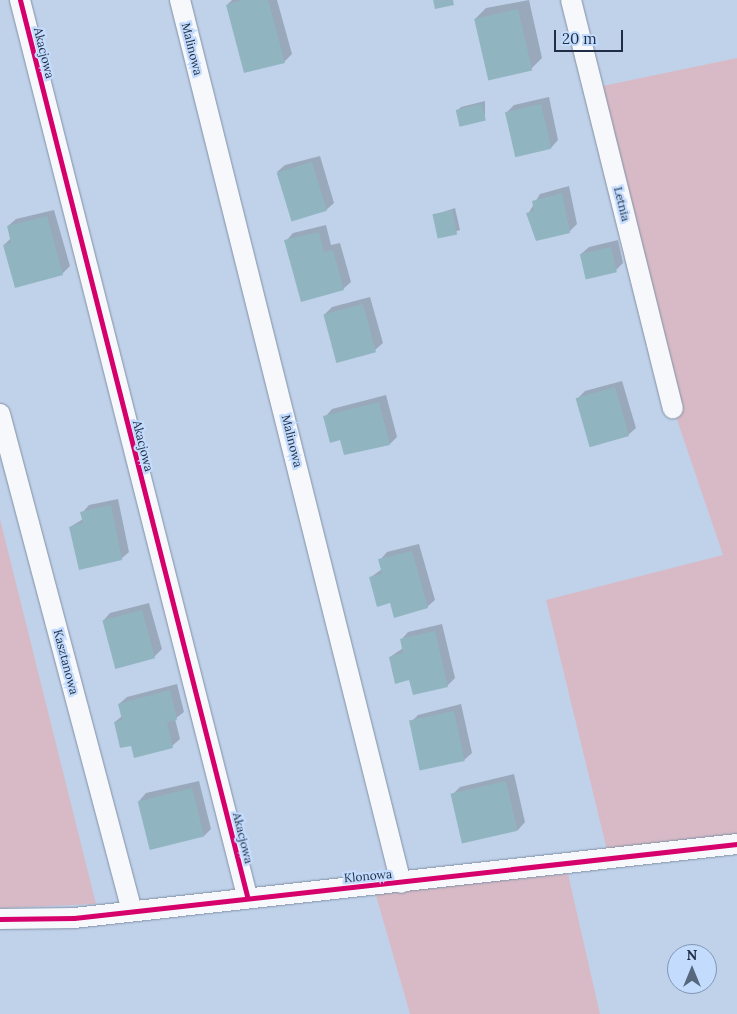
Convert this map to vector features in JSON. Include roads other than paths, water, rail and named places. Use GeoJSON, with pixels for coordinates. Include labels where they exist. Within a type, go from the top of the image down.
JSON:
{"type":"FeatureCollection","features":[{"type":"Feature","properties":{"kind":"street","name":"Akacjowa"},"geometry":{"type":"LineString","coordinates":[[20,0],[247,896]]}},
{"type":"Feature","properties":{"kind":"street","name":"Malinowa"},"geometry":{"type":"LineString","coordinates":[[180,0],[401,883]]}},
{"type":"Feature","properties":{"kind":"street","name":"Letnia"},"geometry":{"type":"LineString","coordinates":[[571,0],[674,408]]}},
{"type":"Feature","properties":{"kind":"street","name":"Kasztanowa"},"geometry":{"type":"LineString","coordinates":[[0,414],[132,911]]}},
{"type":"Feature","properties":{"kind":"street","name":"Klonowa"},"geometry":{"type":"LineString","coordinates":[[0,919],[132,911],[247,896],[401,883],[737,844]]}}]}
